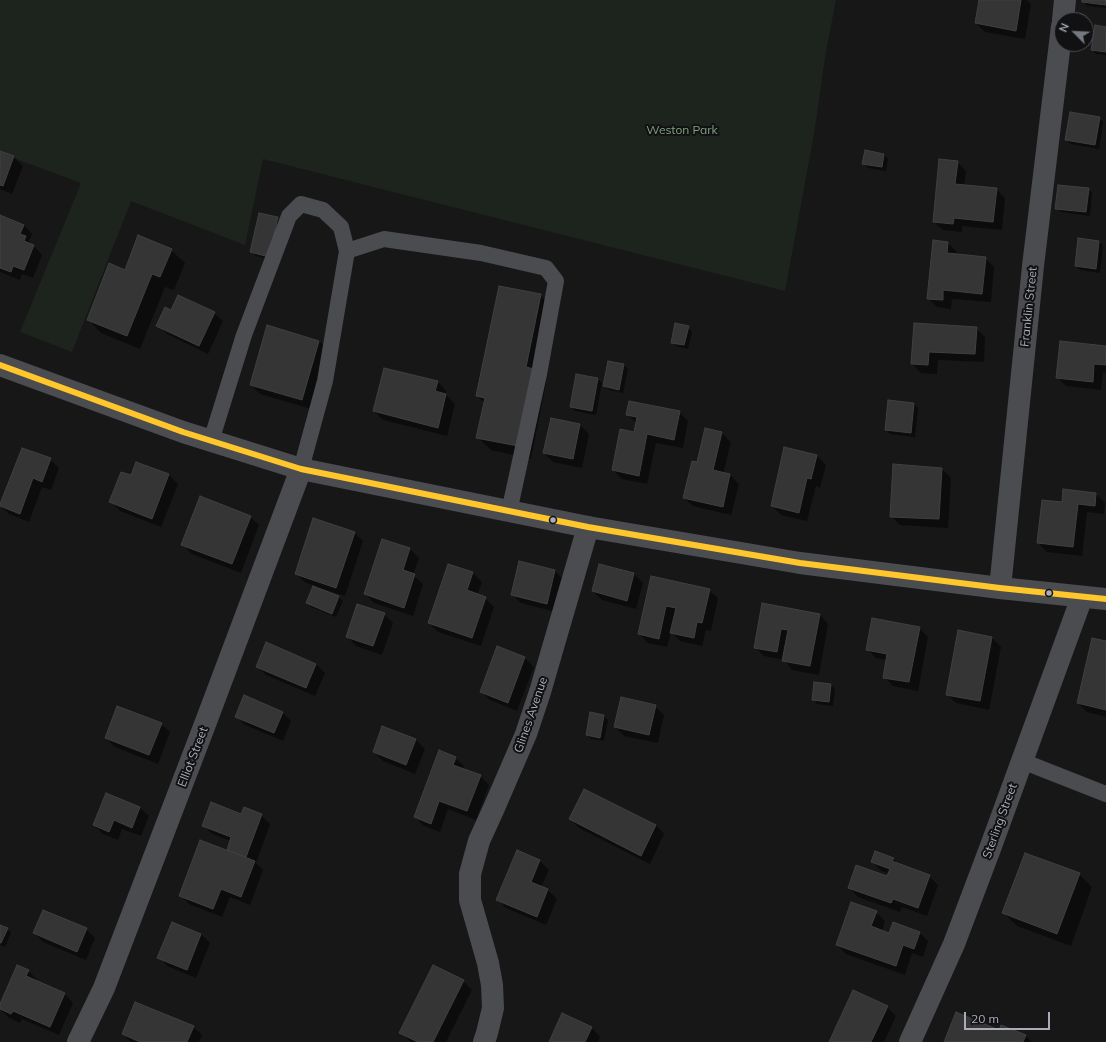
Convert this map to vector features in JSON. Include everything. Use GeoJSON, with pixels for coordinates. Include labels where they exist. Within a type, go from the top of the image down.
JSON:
{"type":"FeatureCollection","features":[{"type":"Feature","properties":{"kind":"street"},"geometry":{"type":"LineString","coordinates":[[1064,12],[1065,0]]}},
{"type":"Feature","properties":{"kind":"street","name":"Franklin Street"},"geometry":{"type":"LineString","coordinates":[[1000,588],[1033,266],[1059,52]]}},
{"type":"Feature","properties":{"kind":"street"},"geometry":{"type":"LineString","coordinates":[[0,365],[183,432],[302,469],[588,527],[800,563],[1000,588],[1082,597],[1106,598]]}},
{"type":"Feature","properties":{"kind":"street","name":"Elliot Street"},"geometry":{"type":"LineString","coordinates":[[78,1042],[104,988],[208,719],[302,469]]}},
{"type":"Feature","properties":{"kind":"street","name":"Glines Avenue"},"geometry":{"type":"LineString","coordinates":[[484,1042],[493,1008],[492,985],[488,963],[470,900],[470,874],[479,841],[526,734],[540,692],[588,527]]}},
{"type":"Feature","properties":{"kind":"street","name":"Sterling Street"},"geometry":{"type":"LineString","coordinates":[[910,1042],[954,944],[1082,597]]}},
{"type":"Feature","properties":{"kind":"lane"},"geometry":{"type":"LineString","coordinates":[[211,441],[244,335],[289,216],[301,204],[323,210],[341,228],[347,251],[325,381],[302,469]]}},
{"type":"Feature","properties":{"kind":"lane"},"geometry":{"type":"LineString","coordinates":[[347,251],[384,239],[392,240],[481,253],[546,268],[556,280],[540,374],[509,512]]}},
{"type":"Feature","properties":{"kind":"lane"},"geometry":{"type":"LineString","coordinates":[[1022,761],[1106,794]]}},
{"type":"Feature","properties":{"kind":"green space","name":"Weston Park"},"geometry":{"type":"Polygon","coordinates":[[[0,0],[836,0],[826,51],[814,134],[785,291],[263,159],[245,245],[131,201],[72,352],[20,332],[81,183],[0,153],[0,0]]]}},
{"type":"Feature","properties":{"kind":"building"},"geometry":{"type":"Polygon","coordinates":[[[979,0],[1021,0],[1016,31],[975,23],[979,0]]]}},
{"type":"Feature","properties":{"kind":"building"},"geometry":{"type":"Polygon","coordinates":[[[1082,0],[1106,0],[1106,5],[1082,2],[1082,0]]]}},
{"type":"Feature","properties":{"kind":"building"},"geometry":{"type":"Polygon","coordinates":[[[1095,25],[1106,27],[1106,52],[1094,50],[1095,25]]]}},
{"type":"Feature","properties":{"kind":"building"},"geometry":{"type":"Polygon","coordinates":[[[1070,112],[1100,117],[1095,145],[1065,140],[1070,112]]]}},
{"type":"Feature","properties":{"kind":"building"},"geometry":{"type":"Polygon","coordinates":[[[865,150],[884,154],[882,167],[862,164],[865,150]]]}},
{"type":"Feature","properties":{"kind":"building"},"geometry":{"type":"Polygon","coordinates":[[[0,151],[14,156],[3,186],[0,185],[0,151]]]}},
{"type":"Feature","properties":{"kind":"building"},"geometry":{"type":"Polygon","coordinates":[[[939,159],[958,161],[955,184],[997,188],[993,222],[954,218],[953,224],[933,222],[939,159]]]}},
{"type":"Feature","properties":{"kind":"building"},"geometry":{"type":"Polygon","coordinates":[[[1058,185],[1089,188],[1086,212],[1055,209],[1058,185]]]}},
{"type":"Feature","properties":{"kind":"building"},"geometry":{"type":"Polygon","coordinates":[[[259,213],[278,217],[269,257],[250,252],[259,213]]]}},
{"type":"Feature","properties":{"kind":"building"},"geometry":{"type":"Polygon","coordinates":[[[0,215],[24,225],[20,234],[26,236],[24,241],[34,245],[24,270],[13,266],[11,272],[0,268],[0,215]]]}},
{"type":"Feature","properties":{"kind":"building"},"geometry":{"type":"Polygon","coordinates":[[[138,235],[172,249],[160,277],[152,274],[127,336],[87,320],[109,263],[125,270],[138,235]]]}},
{"type":"Feature","properties":{"kind":"building"},"geometry":{"type":"Polygon","coordinates":[[[1078,238],[1099,241],[1096,269],[1075,266],[1078,238]]]}},
{"type":"Feature","properties":{"kind":"building"},"geometry":{"type":"Polygon","coordinates":[[[933,240],[948,242],[947,253],[986,257],[982,294],[943,290],[943,300],[927,299],[933,240]]]}},
{"type":"Feature","properties":{"kind":"building"},"geometry":{"type":"Polygon","coordinates":[[[499,286],[541,294],[526,367],[534,369],[518,446],[476,438],[485,398],[476,396],[499,286]]]}},
{"type":"Feature","properties":{"kind":"building"},"geometry":{"type":"Polygon","coordinates":[[[178,295],[215,312],[199,346],[156,326],[165,307],[171,310],[178,295]]]}},
{"type":"Feature","properties":{"kind":"building"},"geometry":{"type":"Polygon","coordinates":[[[675,323],[689,326],[684,345],[671,343],[675,323]]]}},
{"type":"Feature","properties":{"kind":"building"},"geometry":{"type":"Polygon","coordinates":[[[914,323],[977,327],[975,354],[929,352],[928,365],[911,364],[914,323]]]}},
{"type":"Feature","properties":{"kind":"building"},"geometry":{"type":"Polygon","coordinates":[[[267,325],[319,341],[302,400],[250,385],[267,325]]]}},
{"type":"Feature","properties":{"kind":"building"},"geometry":{"type":"Polygon","coordinates":[[[1060,341],[1106,346],[1106,365],[1094,364],[1093,382],[1056,378],[1060,341]]]}},
{"type":"Feature","properties":{"kind":"building"},"geometry":{"type":"Polygon","coordinates":[[[608,361],[624,364],[619,390],[603,386],[608,361]]]}},
{"type":"Feature","properties":{"kind":"building"},"geometry":{"type":"Polygon","coordinates":[[[384,368],[438,381],[435,391],[446,394],[438,428],[373,411],[384,368]]]}},
{"type":"Feature","properties":{"kind":"building"},"geometry":{"type":"Polygon","coordinates":[[[576,374],[598,378],[592,411],[570,407],[576,374]]]}},
{"type":"Feature","properties":{"kind":"building"},"geometry":{"type":"Polygon","coordinates":[[[888,400],[914,403],[911,433],[885,430],[888,400]]]}},
{"type":"Feature","properties":{"kind":"building"},"geometry":{"type":"Polygon","coordinates":[[[629,401],[680,411],[674,440],[647,434],[639,476],[612,470],[620,429],[634,432],[637,417],[626,415],[629,401]]]}},
{"type":"Feature","properties":{"kind":"building"},"geometry":{"type":"Polygon","coordinates":[[[551,418],[580,424],[573,459],[543,453],[551,418]]]}},
{"type":"Feature","properties":{"kind":"building"},"geometry":{"type":"Polygon","coordinates":[[[705,428],[722,432],[713,470],[730,474],[723,507],[683,498],[692,461],[697,462],[705,428]]]}},
{"type":"Feature","properties":{"kind":"building"},"geometry":{"type":"Polygon","coordinates":[[[784,447],[817,455],[811,479],[807,478],[799,513],[771,506],[784,447]]]}},
{"type":"Feature","properties":{"kind":"building"},"geometry":{"type":"Polygon","coordinates":[[[22,448],[51,458],[42,482],[33,478],[20,514],[0,506],[0,504],[22,448]]]}},
{"type":"Feature","properties":{"kind":"building"},"geometry":{"type":"Polygon","coordinates":[[[136,462],[169,474],[152,519],[109,502],[121,472],[131,475],[136,462]]]}},
{"type":"Feature","properties":{"kind":"building"},"geometry":{"type":"Polygon","coordinates":[[[893,464],[942,468],[939,519],[890,517],[893,464]]]}},
{"type":"Feature","properties":{"kind":"building"},"geometry":{"type":"Polygon","coordinates":[[[1063,489],[1096,493],[1095,506],[1078,504],[1073,547],[1037,543],[1042,500],[1062,502],[1063,489]]]}},
{"type":"Feature","properties":{"kind":"building"},"geometry":{"type":"Polygon","coordinates":[[[200,496],[251,516],[232,564],[181,545],[200,496]]]}},
{"type":"Feature","properties":{"kind":"building"},"geometry":{"type":"Polygon","coordinates":[[[313,518],[355,532],[336,588],[295,574],[313,518]]]}},
{"type":"Feature","properties":{"kind":"building"},"geometry":{"type":"Polygon","coordinates":[[[382,539],[410,548],[403,570],[415,574],[404,608],[364,594],[382,539]]]}},
{"type":"Feature","properties":{"kind":"building"},"geometry":{"type":"Polygon","coordinates":[[[519,561],[555,570],[547,604],[511,595],[519,561]]]}},
{"type":"Feature","properties":{"kind":"building"},"geometry":{"type":"Polygon","coordinates":[[[448,564],[473,572],[467,590],[486,597],[472,638],[428,623],[448,564]]]}},
{"type":"Feature","properties":{"kind":"building"},"geometry":{"type":"Polygon","coordinates":[[[599,564],[634,573],[627,601],[592,591],[599,564]]]}},
{"type":"Feature","properties":{"kind":"building"},"geometry":{"type":"Polygon","coordinates":[[[651,576],[710,589],[702,623],[697,622],[694,638],[670,633],[676,608],[666,606],[659,639],[638,634],[651,576]]]}},
{"type":"Feature","properties":{"kind":"building"},"geometry":{"type":"Polygon","coordinates":[[[313,586],[339,596],[332,614],[306,603],[313,586]]]}},
{"type":"Feature","properties":{"kind":"building"},"geometry":{"type":"Polygon","coordinates":[[[762,603],[820,614],[810,666],[782,661],[788,630],[781,629],[777,652],[754,648],[762,603]]]}},
{"type":"Feature","properties":{"kind":"building"},"geometry":{"type":"Polygon","coordinates":[[[357,604],[385,613],[373,646],[346,637],[357,604]]]}},
{"type":"Feature","properties":{"kind":"building"},"geometry":{"type":"Polygon","coordinates":[[[872,618],[920,627],[909,682],[883,678],[887,654],[866,650],[872,618]]]}},
{"type":"Feature","properties":{"kind":"building"},"geometry":{"type":"Polygon","coordinates":[[[958,630],[992,637],[980,701],[946,695],[958,630]]]}},
{"type":"Feature","properties":{"kind":"building"},"geometry":{"type":"Polygon","coordinates":[[[1092,638],[1106,641],[1106,710],[1077,703],[1092,638]]]}},
{"type":"Feature","properties":{"kind":"building"},"geometry":{"type":"Polygon","coordinates":[[[266,642],[316,664],[306,688],[256,667],[266,642]]]}},
{"type":"Feature","properties":{"kind":"building"},"geometry":{"type":"Polygon","coordinates":[[[497,646],[525,657],[508,703],[480,692],[497,646]]]}},
{"type":"Feature","properties":{"kind":"building"},"geometry":{"type":"Polygon","coordinates":[[[814,682],[831,684],[829,702],[812,700],[814,682]]]}},
{"type":"Feature","properties":{"kind":"building"},"geometry":{"type":"Polygon","coordinates":[[[244,695],[283,712],[274,733],[235,717],[244,695]]]}},
{"type":"Feature","properties":{"kind":"building"},"geometry":{"type":"Polygon","coordinates":[[[621,697],[656,705],[649,735],[614,727],[621,697]]]}},
{"type":"Feature","properties":{"kind":"building"},"geometry":{"type":"Polygon","coordinates":[[[117,706],[162,723],[149,755],[105,738],[117,706]]]}},
{"type":"Feature","properties":{"kind":"building"},"geometry":{"type":"Polygon","coordinates":[[[590,712],[604,715],[600,738],[586,735],[590,712]]]}},
{"type":"Feature","properties":{"kind":"building"},"geometry":{"type":"Polygon","coordinates":[[[382,726],[416,739],[406,765],[373,752],[382,726]]]}},
{"type":"Feature","properties":{"kind":"building"},"geometry":{"type":"Polygon","coordinates":[[[439,750],[456,757],[453,765],[481,775],[467,811],[439,801],[431,824],[414,817],[439,750]]]}},
{"type":"Feature","properties":{"kind":"building"},"geometry":{"type":"Polygon","coordinates":[[[584,789],[656,825],[641,856],[569,819],[584,789]]]}},
{"type":"Feature","properties":{"kind":"building"},"geometry":{"type":"Polygon","coordinates":[[[106,793],[140,807],[132,828],[114,820],[109,832],[93,825],[106,793]]]}},
{"type":"Feature","properties":{"kind":"building"},"geometry":{"type":"Polygon","coordinates":[[[211,802],[241,814],[244,807],[262,814],[246,857],[227,850],[231,837],[202,826],[211,802]]]}},
{"type":"Feature","properties":{"kind":"building"},"geometry":{"type":"Polygon","coordinates":[[[200,840],[255,861],[241,897],[221,889],[213,909],[179,896],[200,840]]]}},
{"type":"Feature","properties":{"kind":"building"},"geometry":{"type":"Polygon","coordinates":[[[517,850],[540,860],[531,882],[548,889],[537,917],[496,900],[517,850]]]}},
{"type":"Feature","properties":{"kind":"building"},"geometry":{"type":"Polygon","coordinates":[[[875,851],[894,858],[892,861],[930,875],[918,908],[893,899],[891,903],[848,888],[856,865],[887,876],[890,869],[871,862],[875,851]]]}},
{"type":"Feature","properties":{"kind":"building"},"geometry":{"type":"Polygon","coordinates":[[[1025,853],[1080,873],[1057,934],[1002,913],[1025,853]]]}},
{"type":"Feature","properties":{"kind":"building"},"geometry":{"type":"Polygon","coordinates":[[[851,902],[877,911],[871,926],[889,933],[893,922],[920,932],[914,949],[903,945],[896,966],[836,945],[851,902]]]}},
{"type":"Feature","properties":{"kind":"building"},"geometry":{"type":"Polygon","coordinates":[[[43,910],[87,928],[77,952],[33,933],[43,910]]]}},
{"type":"Feature","properties":{"kind":"building"},"geometry":{"type":"Polygon","coordinates":[[[172,922],[201,934],[187,970],[157,958],[172,922]]]}},
{"type":"Feature","properties":{"kind":"building"},"geometry":{"type":"Polygon","coordinates":[[[0,925],[8,928],[1,943],[0,943],[0,925]]]}},
{"type":"Feature","properties":{"kind":"building"},"geometry":{"type":"Polygon","coordinates":[[[17,965],[29,970],[26,976],[65,993],[50,1027],[13,1011],[11,1014],[0,1009],[0,1004],[17,965]]]}},
{"type":"Feature","properties":{"kind":"building"},"geometry":{"type":"Polygon","coordinates":[[[433,965],[464,980],[433,1042],[418,1042],[399,1033],[433,965]]]}},
{"type":"Feature","properties":{"kind":"building"},"geometry":{"type":"Polygon","coordinates":[[[853,990],[888,1006],[871,1042],[829,1042],[853,990]]]}},
{"type":"Feature","properties":{"kind":"building"},"geometry":{"type":"Polygon","coordinates":[[[135,1002],[194,1026],[187,1042],[140,1042],[122,1034],[135,1002]]]}},
{"type":"Feature","properties":{"kind":"building"},"geometry":{"type":"Polygon","coordinates":[[[956,1012],[999,1030],[1001,1025],[1026,1035],[1023,1042],[944,1042],[956,1012]]]}},
{"type":"Feature","properties":{"kind":"building"},"geometry":{"type":"Polygon","coordinates":[[[562,1013],[592,1027],[585,1042],[549,1042],[562,1013]]]}},
{"type":"Feature","properties":{"kind":"transit line"},"geometry":{"type":"LineString","coordinates":[[0,365],[183,432],[301,469],[588,527],[800,563],[1000,588],[1106,599]]}}]}
